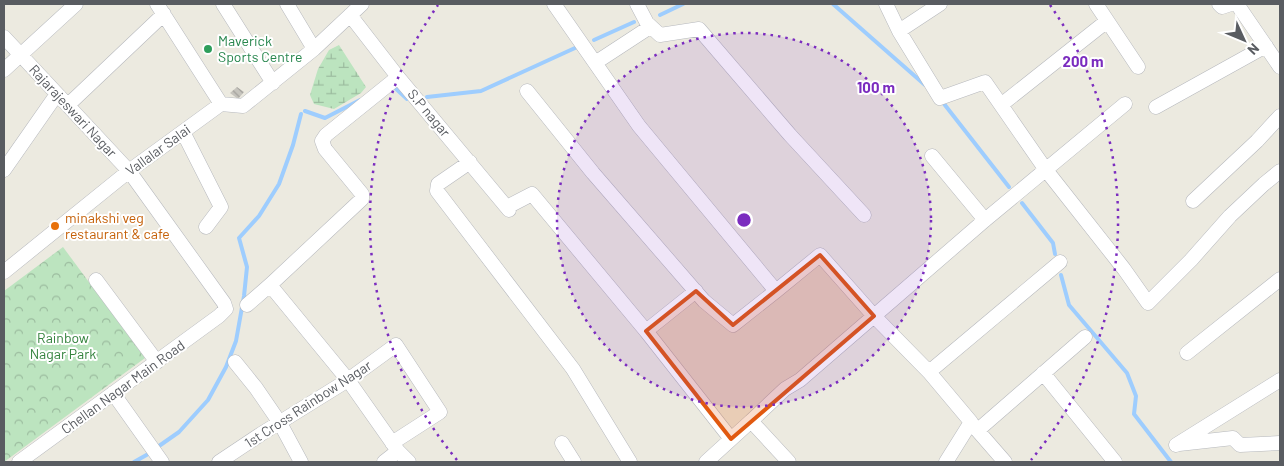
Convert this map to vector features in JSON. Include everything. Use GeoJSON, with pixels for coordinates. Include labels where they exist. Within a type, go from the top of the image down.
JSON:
{"type":"FeatureCollection","features":[{"type":"Feature","properties":{"kind":"street"},"geometry":{"type":"LineString","coordinates":[[4,70],[76,4]]}},
{"type":"Feature","properties":{"kind":"street"},"geometry":{"type":"LineString","coordinates":[[223,4],[273,83]]}},
{"type":"Feature","properties":{"kind":"street"},"geometry":{"type":"LineString","coordinates":[[287,4],[314,48]]}},
{"type":"Feature","properties":{"kind":"street"},"geometry":{"type":"LineString","coordinates":[[68,106],[161,9],[221,104],[243,106],[314,48],[362,4]]}},
{"type":"Feature","properties":{"kind":"street"},"geometry":{"type":"LineString","coordinates":[[554,4],[639,126],[776,291]]}},
{"type":"Feature","properties":{"kind":"street"},"geometry":{"type":"LineString","coordinates":[[637,4],[647,24],[660,35],[699,29],[790,135],[864,216]]}},
{"type":"Feature","properties":{"kind":"street"},"geometry":{"type":"LineString","coordinates":[[886,4],[940,98],[985,82],[1046,170],[1124,269],[1148,303],[1191,260],[1230,216],[1280,171]]}},
{"type":"Feature","properties":{"kind":"street"},"geometry":{"type":"LineString","coordinates":[[900,31],[940,4]]}},
{"type":"Feature","properties":{"kind":"street"},"geometry":{"type":"LineString","coordinates":[[1096,4],[1138,68]]}},
{"type":"Feature","properties":{"kind":"street"},"geometry":{"type":"LineString","coordinates":[[1218,4],[1222,7],[1231,4]]}},
{"type":"Feature","properties":{"kind":"street"},"geometry":{"type":"LineString","coordinates":[[1237,4],[1280,67]]}},
{"type":"Feature","properties":{"kind":"street","name":"S.P nagar"},"geometry":{"type":"LineString","coordinates":[[350,15],[398,77],[508,208],[532,194],[646,330]]}},
{"type":"Feature","properties":{"kind":"street"},"geometry":{"type":"LineString","coordinates":[[1001,105],[1107,21]]}},
{"type":"Feature","properties":{"kind":"street"},"geometry":{"type":"LineString","coordinates":[[595,63],[650,27]]}},
{"type":"Feature","properties":{"kind":"street","name":"Rajarajeswari Nagar"},"geometry":{"type":"LineString","coordinates":[[4,37],[129,171],[224,303],[226,310]]}},
{"type":"Feature","properties":{"kind":"street"},"geometry":{"type":"LineString","coordinates":[[1156,107],[1266,46]]}},
{"type":"Feature","properties":{"kind":"street"},"geometry":{"type":"LineString","coordinates":[[247,305],[362,199],[362,194],[325,149],[322,141],[326,135],[398,77]]}},
{"type":"Feature","properties":{"kind":"street"},"geometry":{"type":"LineString","coordinates":[[527,91],[593,173],[704,301],[733,325],[820,255],[874,316],[929,372],[1005,462]]}},
{"type":"Feature","properties":{"kind":"street"},"geometry":{"type":"LineString","coordinates":[[4,170],[57,94]]}},
{"type":"Feature","properties":{"kind":"street","name":"Vallalar Salai"},"geometry":{"type":"LineString","coordinates":[[4,272],[129,171],[221,104]]}},
{"type":"Feature","properties":{"kind":"street"},"geometry":{"type":"LineString","coordinates":[[706,462],[785,389],[800,380],[984,220],[1125,104]]}},
{"type":"Feature","properties":{"kind":"street"},"geometry":{"type":"LineString","coordinates":[[1193,201],[1257,141],[1280,116]]}},
{"type":"Feature","properties":{"kind":"street"},"geometry":{"type":"LineString","coordinates":[[183,132],[222,207],[206,227]]}},
{"type":"Feature","properties":{"kind":"street"},"geometry":{"type":"LineString","coordinates":[[932,156],[984,220]]}},
{"type":"Feature","properties":{"kind":"street"},"geometry":{"type":"LineString","coordinates":[[470,162],[438,184],[437,191],[573,369],[630,462]]}},
{"type":"Feature","properties":{"kind":"street"},"geometry":{"type":"LineString","coordinates":[[929,372],[1060,262]]}},
{"type":"Feature","properties":{"kind":"street"},"geometry":{"type":"LineString","coordinates":[[1188,353],[1280,279]]}},
{"type":"Feature","properties":{"kind":"street"},"geometry":{"type":"LineString","coordinates":[[96,280],[157,362]]}},
{"type":"Feature","properties":{"kind":"street"},"geometry":{"type":"LineString","coordinates":[[270,285],[348,380],[395,447],[409,462]]}},
{"type":"Feature","properties":{"kind":"street"},"geometry":{"type":"LineString","coordinates":[[696,291],[646,330],[731,439]]}},
{"type":"Feature","properties":{"kind":"street","name":"Chellan Nagar Main Road"},"geometry":{"type":"LineString","coordinates":[[19,462],[226,310]]}},
{"type":"Feature","properties":{"kind":"street"},"geometry":{"type":"LineString","coordinates":[[946,462],[974,426],[1043,373],[1085,336]]}},
{"type":"Feature","properties":{"kind":"street","name":"1st Cross Rainbow Nagar"},"geometry":{"type":"LineString","coordinates":[[219,462],[348,380],[396,345],[440,412],[395,447]]}},
{"type":"Feature","properties":{"kind":"street"},"geometry":{"type":"LineString","coordinates":[[235,362],[280,423],[302,462]]}},
{"type":"Feature","properties":{"kind":"street"},"geometry":{"type":"LineString","coordinates":[[1043,373],[1115,462]]}},
{"type":"Feature","properties":{"kind":"street"},"geometry":{"type":"LineString","coordinates":[[1280,380],[1176,445],[1233,438],[1240,445],[1280,443]]}},
{"type":"Feature","properties":{"kind":"street"},"geometry":{"type":"LineString","coordinates":[[113,394],[162,462]]}},
{"type":"Feature","properties":{"kind":"street"},"geometry":{"type":"LineString","coordinates":[[751,421],[788,462]]}},
{"type":"Feature","properties":{"kind":"street"},"geometry":{"type":"LineString","coordinates":[[562,443],[574,462]]}},
{"type":"Feature","properties":{"kind":"street"},"geometry":{"type":"LineString","coordinates":[[384,462],[395,447]]}},
{"type":"Feature","properties":{"kind":"highlighted area"},"geometry":{"type":"Polygon","coordinates":[[[820,255],[874,316],[731,439],[646,331],[696,291],[733,325],[820,255]]]}},
{"type":"Feature","properties":{"kind":"green space"},"geometry":{"type":"Polygon","coordinates":[[[339,45],[366,87],[361,93],[334,109],[314,104],[310,95],[318,69],[329,50],[339,45]]]}},
{"type":"Feature","properties":{"kind":"green space","name":"Rainbow Nagar Park"},"geometry":{"type":"Polygon","coordinates":[[[63,247],[145,358],[4,462],[4,291],[63,247]]]}},
{"type":"Feature","properties":{"kind":"building"},"geometry":{"type":"Polygon","coordinates":[[[237,87],[244,92],[238,99],[230,93],[237,87]]]}},
{"type":"Feature","properties":{"kind":"waterway"},"geometry":{"type":"LineString","coordinates":[[660,15],[683,4]]}},
{"type":"Feature","properties":{"kind":"waterway"},"geometry":{"type":"LineString","coordinates":[[833,4],[925,85]]}},
{"type":"Feature","properties":{"kind":"waterway"},"geometry":{"type":"LineString","coordinates":[[594,40],[634,22]]}},
{"type":"Feature","properties":{"kind":"waterway"},"geometry":{"type":"LineString","coordinates":[[427,97],[481,91],[575,48]]}},
{"type":"Feature","properties":{"kind":"waterway"},"geometry":{"type":"LineString","coordinates":[[392,85],[407,99]]}},
{"type":"Feature","properties":{"kind":"waterway"},"geometry":{"type":"LineString","coordinates":[[305,111],[325,118],[360,100]]}},
{"type":"Feature","properties":{"kind":"waterway"},"geometry":{"type":"LineString","coordinates":[[941,100],[1009,187]]}},
{"type":"Feature","properties":{"kind":"waterway"},"geometry":{"type":"LineString","coordinates":[[159,446],[179,432],[208,400],[226,367],[236,341],[247,267],[239,238],[259,216],[279,184],[293,145],[301,114]]}},
{"type":"Feature","properties":{"kind":"waterway"},"geometry":{"type":"LineString","coordinates":[[1022,203],[1053,243],[1055,254]]}},
{"type":"Feature","properties":{"kind":"waterway"},"geometry":{"type":"LineString","coordinates":[[1061,275],[1069,305],[1127,373],[1136,396],[1134,414],[1171,462]]}},
{"type":"Feature","properties":{"kind":"waterway"},"geometry":{"type":"LineString","coordinates":[[134,462],[150,453]]}},
{"type":"Feature","properties":{"kind":"place","name":"Maverick Sports Centre"},"geometry":{"type":"Point","coordinates":[208,49]}},
{"type":"Feature","properties":{"kind":"place","name":"minakshi veg restaurant & cafe"},"geometry":{"type":"Point","coordinates":[55,226]}}]}
